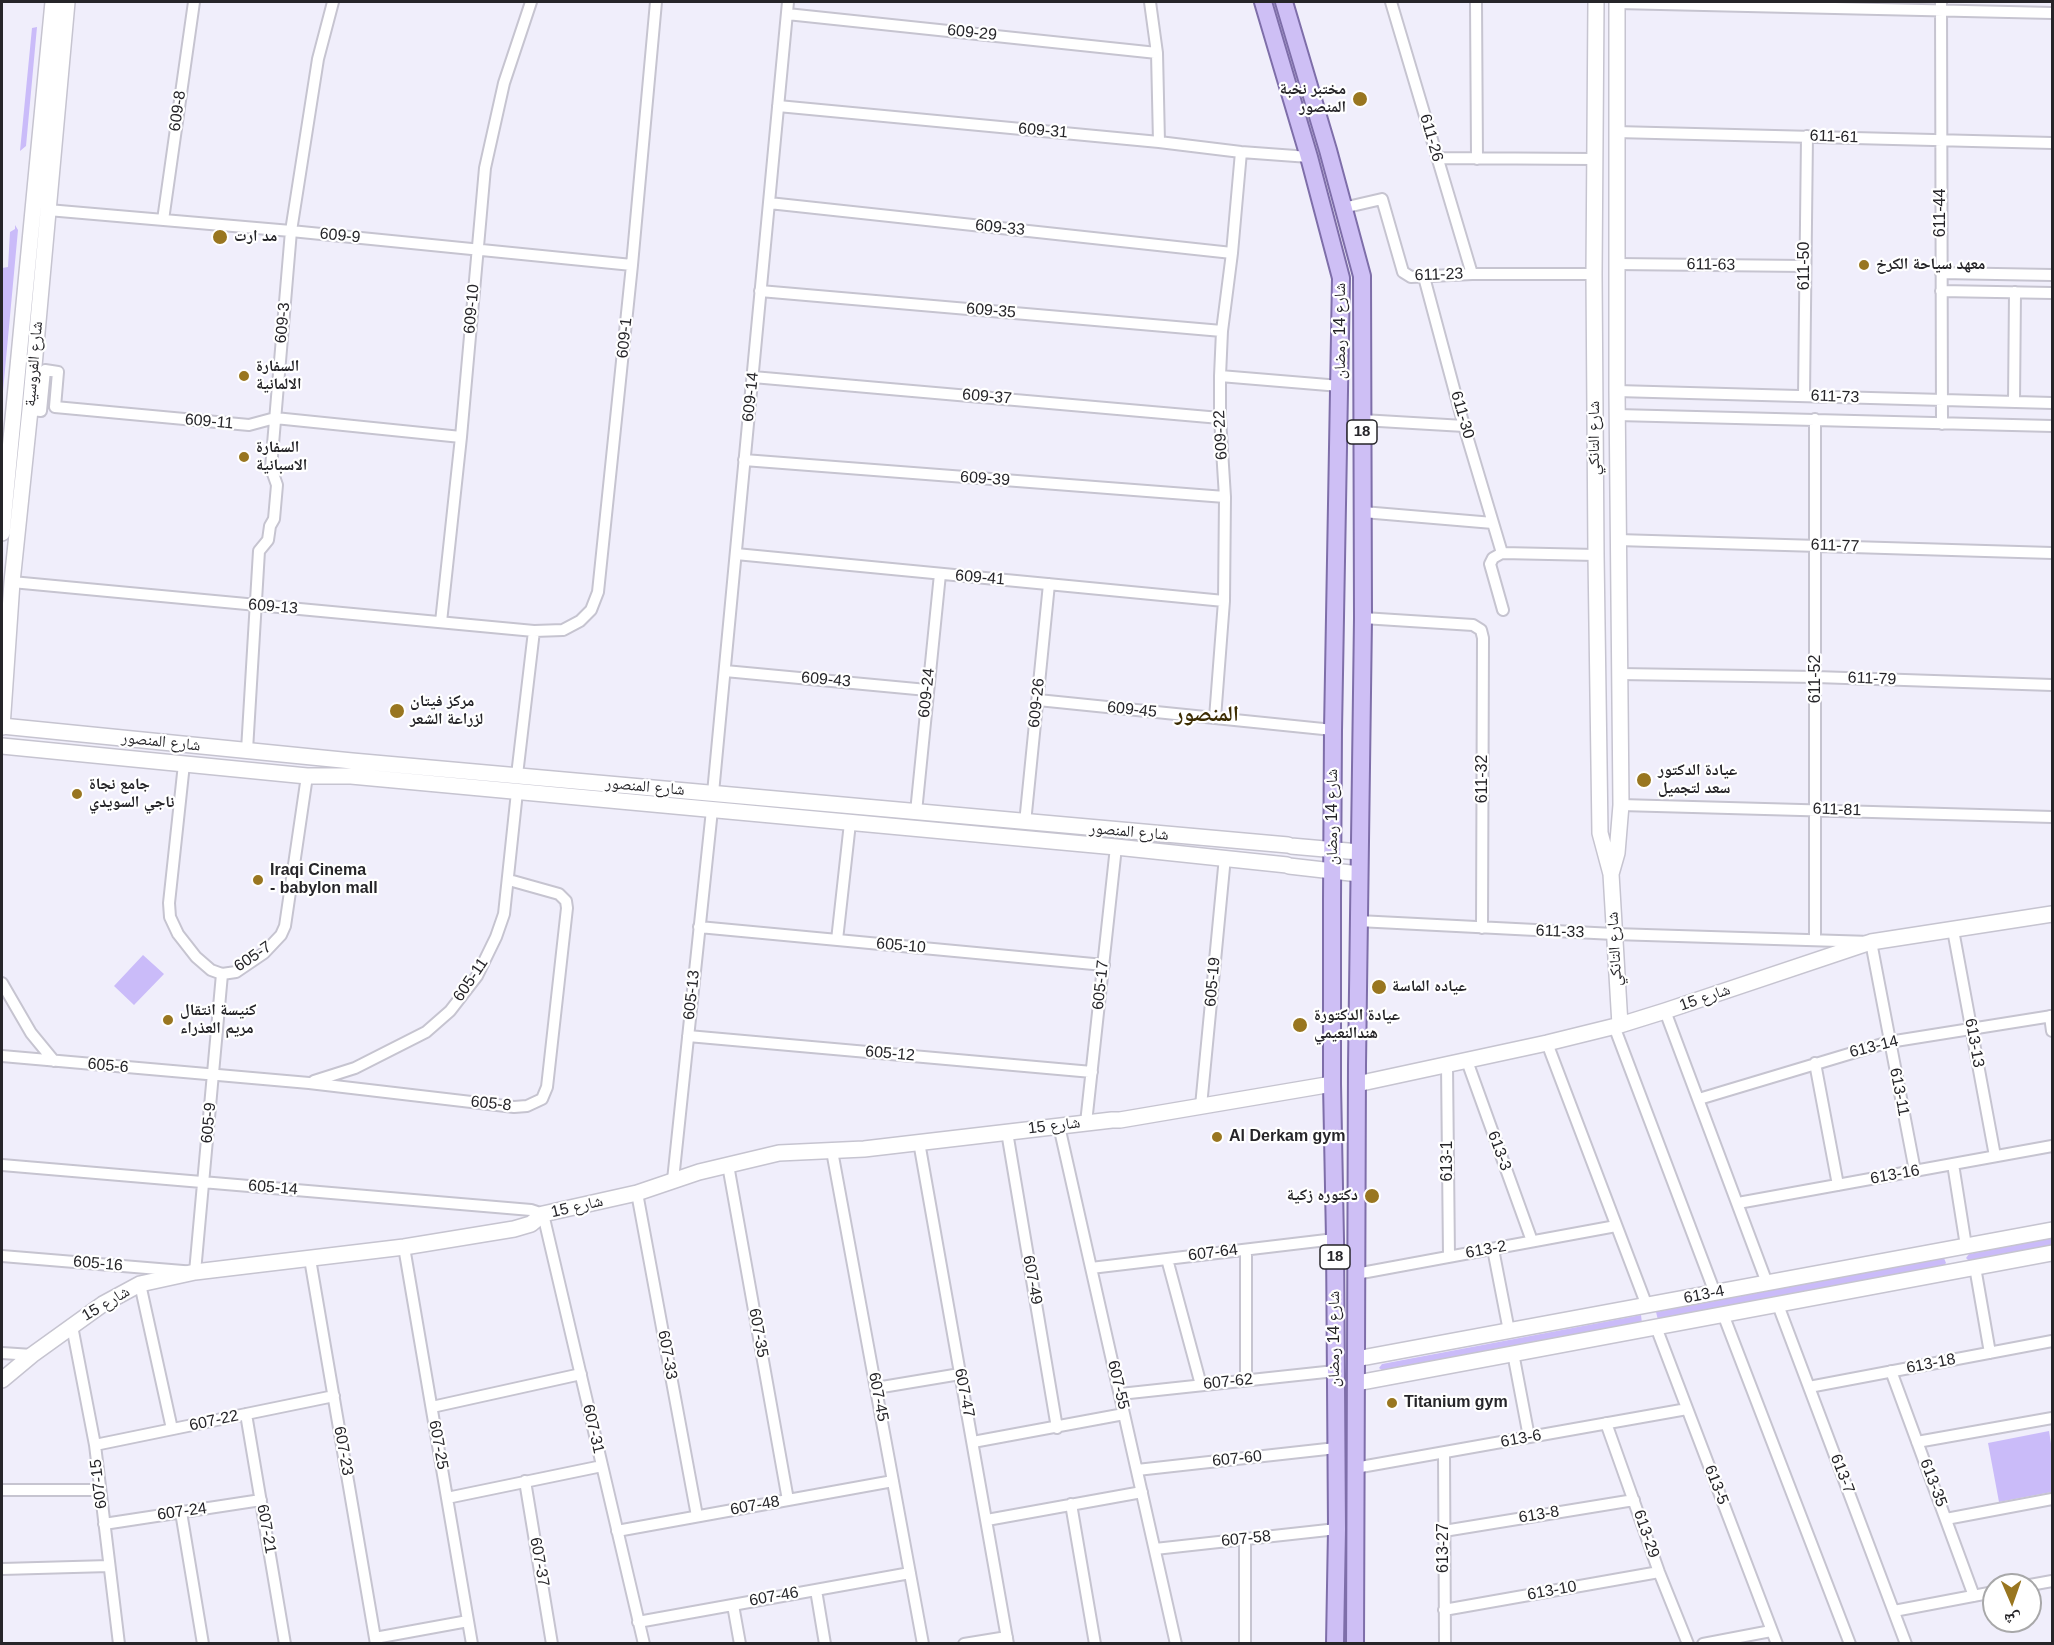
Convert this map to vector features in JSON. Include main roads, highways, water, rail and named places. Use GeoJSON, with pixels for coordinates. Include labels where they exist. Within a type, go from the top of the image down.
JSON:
{"type":"FeatureCollection","features":[{"type":"Feature","properties":{"kind":"main road","name":"شارع 14 رمضان"},"geometry":{"type":"LineString","coordinates":[[1263,2],[1309,157],[1341,278],[1341,386],[1333,730],[1332,1082],[1337,1529],[1335,1644]]}},
{"type":"Feature","properties":{"kind":"main road","name":"شارع 14 رمضان"},"geometry":{"type":"LineString","coordinates":[[1284,2],[1362,276],[1363,618],[1358,921],[1355,1644]]}},
{"type":"Feature","properties":{"kind":"place","name":"مختبر نخبة المنصور"},"geometry":{"type":"Point","coordinates":[1360,99]}},
{"type":"Feature","properties":{"kind":"place","name":"مد ارت"},"geometry":{"type":"Point","coordinates":[220,237]}},
{"type":"Feature","properties":{"kind":"place","name":"معهد سياحة الكرخ"},"geometry":{"type":"Point","coordinates":[1864,265]}},
{"type":"Feature","properties":{"kind":"place","name":"السفارة الالمانية"},"geometry":{"type":"Point","coordinates":[244,376]}},
{"type":"Feature","properties":{"kind":"place","name":"السفارة الاسبانية"},"geometry":{"type":"Point","coordinates":[244,457]}},
{"type":"Feature","properties":{"kind":"place","name":"مركز فيتان لزراعة الشعر"},"geometry":{"type":"Point","coordinates":[397,711]}},
{"type":"Feature","properties":{"kind":"place","name":"عيادة الدكتور سعد لتجميل"},"geometry":{"type":"Point","coordinates":[1644,780]}},
{"type":"Feature","properties":{"kind":"place","name":"جامع نجاة ناجي السويدي"},"geometry":{"type":"Point","coordinates":[77,794]}},
{"type":"Feature","properties":{"kind":"place","name":"Iraqi Cinema - babylon mall"},"geometry":{"type":"Point","coordinates":[258,880]}},
{"type":"Feature","properties":{"kind":"place","name":"عياده الماسة"},"geometry":{"type":"Point","coordinates":[1379,987]}},
{"type":"Feature","properties":{"kind":"place","name":"كنيسة انتقال مريم العذراء"},"geometry":{"type":"Point","coordinates":[168,1020]}},
{"type":"Feature","properties":{"kind":"place","name":"عيادة الدكتورة هندالنعيمي"},"geometry":{"type":"Point","coordinates":[1300,1025]}},
{"type":"Feature","properties":{"kind":"place","name":"Al Derkam gym"},"geometry":{"type":"Point","coordinates":[1217,1137]}},
{"type":"Feature","properties":{"kind":"place","name":"دكتوره زكية"},"geometry":{"type":"Point","coordinates":[1372,1196]}},
{"type":"Feature","properties":{"kind":"place","name":"Titanium gym"},"geometry":{"type":"Point","coordinates":[1392,1403]}},
{"type":"Feature","properties":{"kind":"district","name":"المنصور"},"geometry":{"type":"Point","coordinates":[1207,715]}}]}
